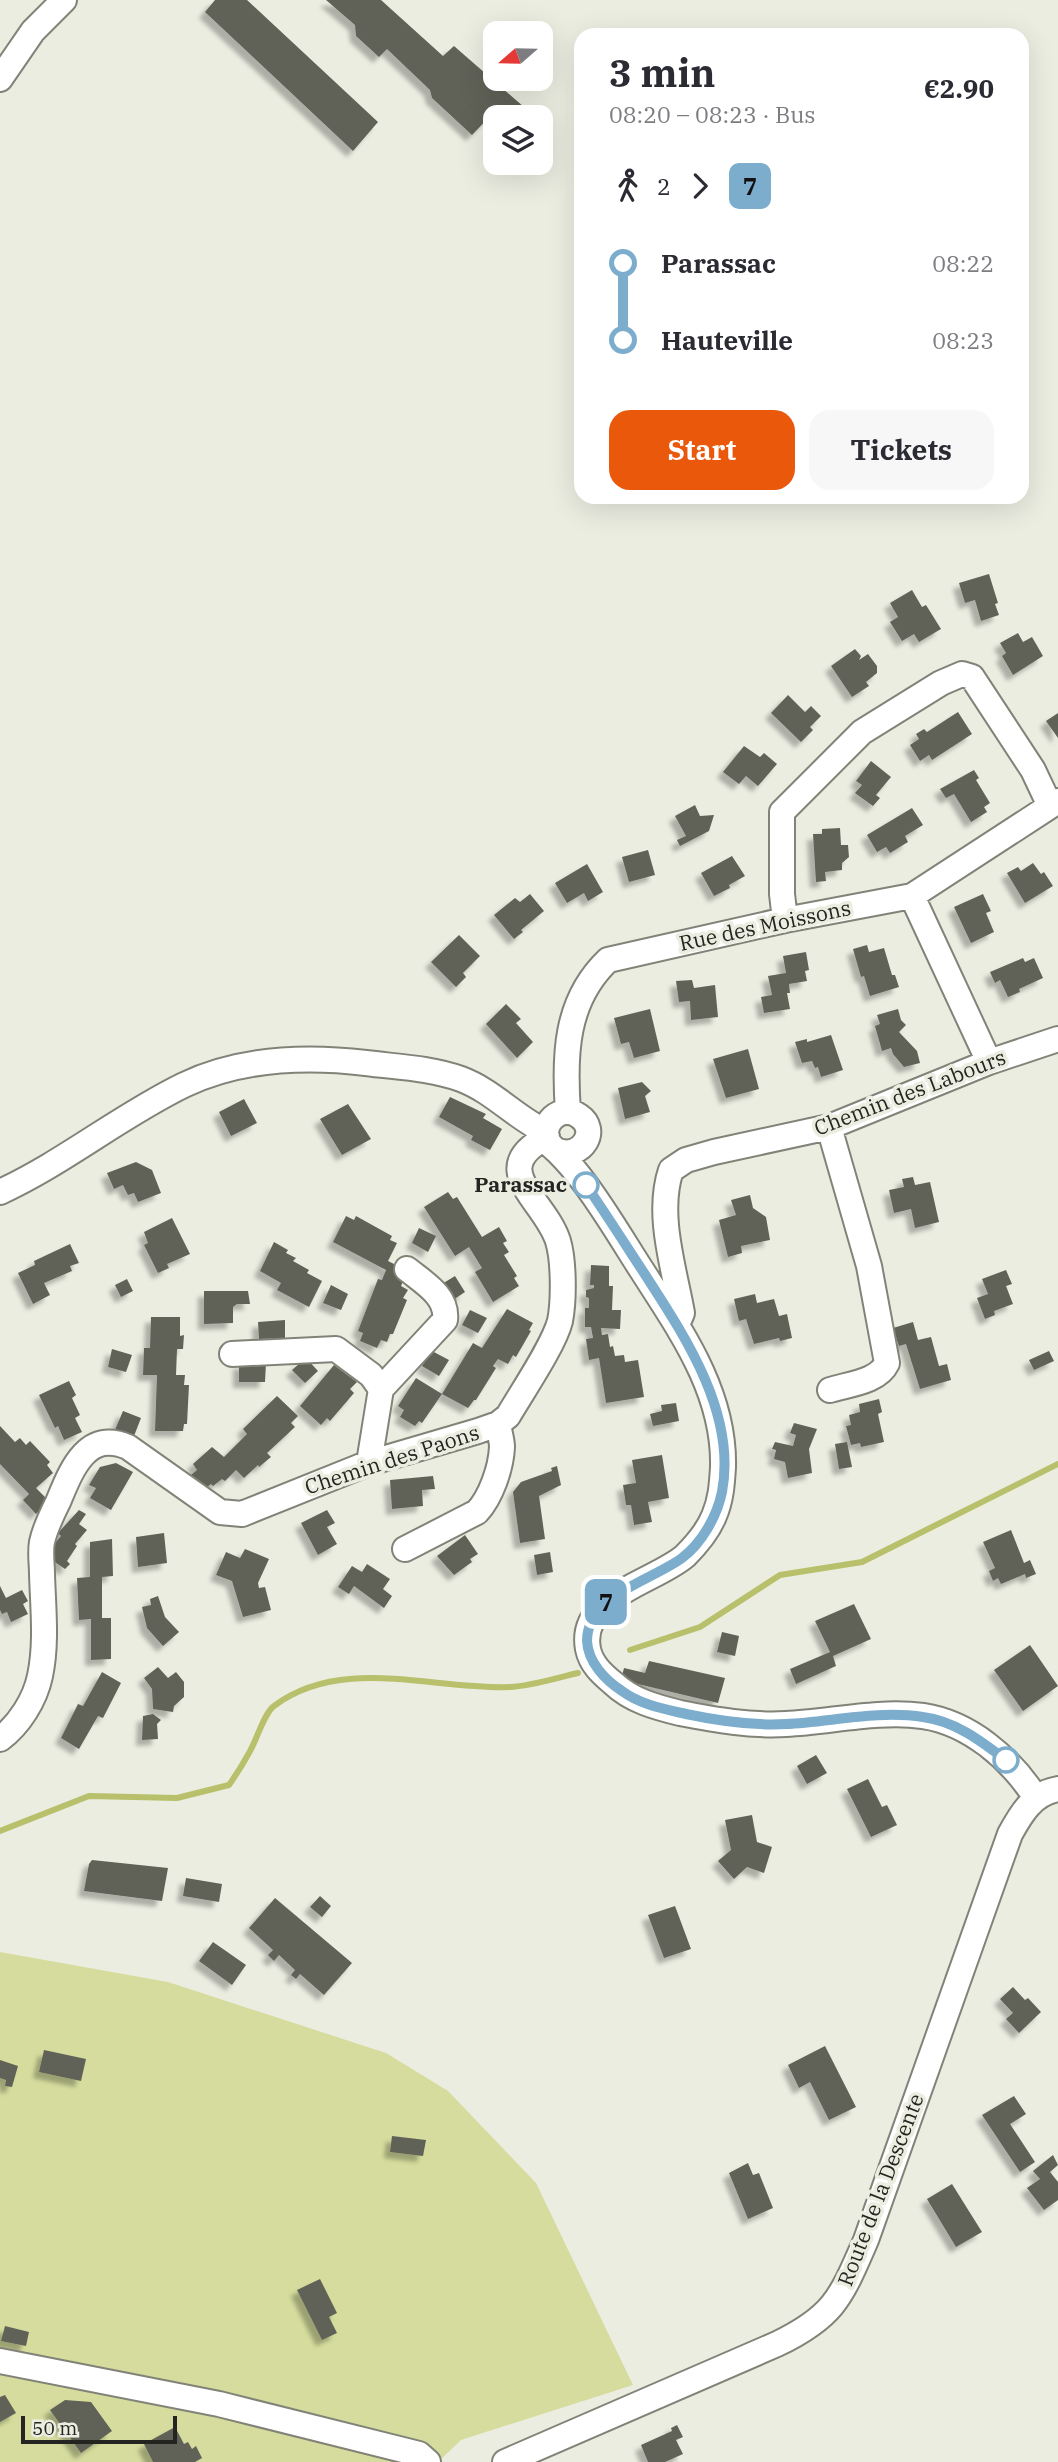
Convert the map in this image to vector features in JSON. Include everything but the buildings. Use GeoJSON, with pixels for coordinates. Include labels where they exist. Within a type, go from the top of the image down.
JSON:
{"type":"FeatureCollection","features":[{"type":"Feature","properties":{"kind":"street"},"geometry":{"type":"LineString","coordinates":[[0,79],[33,31],[64,0]]}},
{"type":"Feature","properties":{"kind":"street"},"geometry":{"type":"LineString","coordinates":[[785,920],[782,894],[782,812],[862,732],[941,682],[962,674],[972,677],[1054,803]]}},
{"type":"Feature","properties":{"kind":"street","name":"Rue des Moissons"},"geometry":{"type":"LineString","coordinates":[[568,1112],[567,1042],[579,999],[593,975],[608,960],[785,920],[912,896],[1054,803]]}},
{"type":"Feature","properties":{"kind":"street"},"geometry":{"type":"LineString","coordinates":[[912,896],[989,1062]]}},
{"type":"Feature","properties":{"kind":"street","name":"Chemin des Labours"},"geometry":{"type":"LineString","coordinates":[[677,1325],[682,1313],[666,1221],[666,1186],[671,1170],[686,1160],[714,1152],[829,1127],[989,1062],[1058,1039]]}},
{"type":"Feature","properties":{"kind":"street"},"geometry":{"type":"LineString","coordinates":[[0,1192],[30,1178],[186,1084],[234,1068],[282,1060],[322,1058],[443,1073],[480,1088],[571,1153],[582,1148],[586,1142]]}},
{"type":"Feature","properties":{"kind":"street"},"geometry":{"type":"LineString","coordinates":[[601,1206],[586,1142],[587,1127],[575,1114],[561,1112],[551,1119],[550,1140],[601,1206],[677,1325],[704,1374],[717,1411],[723,1448],[722,1491],[714,1517],[700,1540],[683,1558],[605,1603],[595,1616],[587,1632],[588,1650],[596,1668],[622,1692],[653,1707],[739,1724],[785,1724],[900,1715],[925,1717],[953,1726],[976,1738],[1047,1793]]}},
{"type":"Feature","properties":{"kind":"street"},"geometry":{"type":"LineString","coordinates":[[829,1127],[869,1266],[887,1363],[876,1376],[830,1390]]}},
{"type":"Feature","properties":{"kind":"street","name":"Chemin des Paons"},"geometry":{"type":"LineString","coordinates":[[0,1739],[33,1699],[40,1679],[44,1629],[42,1541],[71,1471],[79,1459],[96,1445],[106,1442],[128,1447],[214,1508],[232,1515],[254,1511],[369,1462],[498,1424],[508,1416],[560,1322],[562,1259],[559,1243],[544,1214],[525,1189],[519,1167],[520,1157],[533,1144],[550,1140]]}},
{"type":"Feature","properties":{"kind":"street"},"geometry":{"type":"LineString","coordinates":[[369,1462],[381,1390],[445,1320],[446,1310],[438,1295],[407,1269]]}},
{"type":"Feature","properties":{"kind":"street"},"geometry":{"type":"LineString","coordinates":[[232,1354],[336,1349],[371,1375],[381,1390]]}},
{"type":"Feature","properties":{"kind":"street"},"geometry":{"type":"LineString","coordinates":[[405,1549],[477,1512],[486,1502],[491,1493],[502,1446],[498,1424]]}},
{"type":"Feature","properties":{"kind":"street","name":"Route de la Descente"},"geometry":{"type":"LineString","coordinates":[[505,2462],[777,2344],[806,2330],[831,2309],[846,2286],[866,2240],[1010,1834],[1020,1814],[1047,1793]]}},
{"type":"Feature","properties":{"kind":"street"},"geometry":{"type":"LineString","coordinates":[[0,2361],[219,2404],[419,2454],[428,2462]]}},
{"type":"Feature","properties":{"kind":"green space"},"geometry":{"type":"Polygon","coordinates":[[[0,1952],[168,1982],[386,2053],[448,2091],[536,2183],[633,2385],[461,2440],[438,2462],[0,2462],[0,1952]]]}},
{"type":"Feature","properties":{"kind":"waterway"},"geometry":{"type":"LineString","coordinates":[[630,1650],[700,1627],[780,1575],[862,1562],[1058,1464]]}},
{"type":"Feature","properties":{"kind":"waterway"},"geometry":{"type":"LineString","coordinates":[[0,1831],[89,1796],[177,1798],[229,1785],[249,1753],[270,1710],[301,1691],[329,1682],[389,1678],[481,1687],[510,1687],[578,1673]]}},
{"type":"Feature","properties":{"kind":"bus line","name":"7"},"geometry":{"type":"LineString","coordinates":[[586,1185],[677,1325],[704,1374],[717,1411],[723,1448],[722,1491],[714,1517],[700,1540],[683,1558],[605,1603],[595,1616],[587,1632],[588,1650],[596,1668],[622,1692],[653,1707],[739,1724],[785,1724],[900,1715],[925,1717],[953,1726],[976,1738],[1006,1760]]}},
{"type":"Feature","properties":{"kind":"place","name":"Parassac"},"geometry":{"type":"Point","coordinates":[586,1185]}}]}
